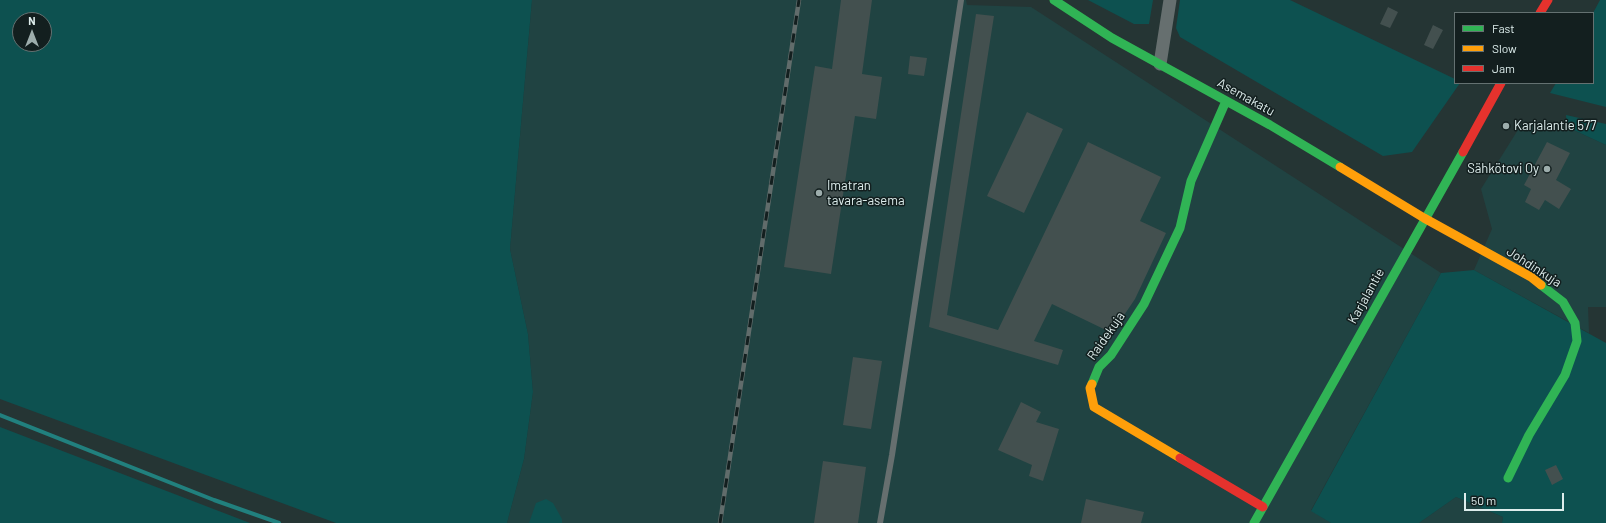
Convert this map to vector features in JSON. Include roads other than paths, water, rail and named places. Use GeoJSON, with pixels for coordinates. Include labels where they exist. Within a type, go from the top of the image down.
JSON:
{"type":"FeatureCollection","features":[{"type":"Feature","properties":{"kind":"street","name":"Asemakatu"},"geometry":{"type":"LineString","coordinates":[[1054,0],[1112,38],[1270,125],[1424,218]]}},
{"type":"Feature","properties":{"kind":"street"},"geometry":{"type":"LineString","coordinates":[[1160,64],[1170,0]]}},
{"type":"Feature","properties":{"kind":"street"},"geometry":{"type":"LineString","coordinates":[[1541,12],[1548,0]]}},
{"type":"Feature","properties":{"kind":"street","name":"Karjalantie"},"geometry":{"type":"LineString","coordinates":[[1254,523],[1500,84]]}},
{"type":"Feature","properties":{"kind":"street","name":"Raidekuja"},"geometry":{"type":"LineString","coordinates":[[1226,101],[1191,181],[1180,228],[1144,304],[1110,355],[1099,367],[1090,388],[1094,407],[1263,507]]}},
{"type":"Feature","properties":{"kind":"street","name":"Johdinkuja"},"geometry":{"type":"LineString","coordinates":[[1424,218],[1531,277],[1564,302],[1575,323],[1576,341],[1564,375],[1529,435],[1508,478]]}},
{"type":"Feature","properties":{"kind":"lane"},"geometry":{"type":"LineString","coordinates":[[880,523],[893,448],[961,0]]}},
{"type":"Feature","properties":{"kind":"waterway"},"geometry":{"type":"LineString","coordinates":[[0,415],[214,500],[279,523]]}},
{"type":"Feature","properties":{"kind":"railway"},"geometry":{"type":"LineString","coordinates":[[720,523],[799,0]]}},
{"type":"Feature","properties":{"kind":"place","name":"Karjalantie 577"},"geometry":{"type":"Point","coordinates":[1506,126]}},
{"type":"Feature","properties":{"kind":"place","name":"Sähkötovi Oy"},"geometry":{"type":"Point","coordinates":[1547,169]}},
{"type":"Feature","properties":{"kind":"place","name":"Imatran tavara-asema"},"geometry":{"type":"Point","coordinates":[819,193]}}]}
